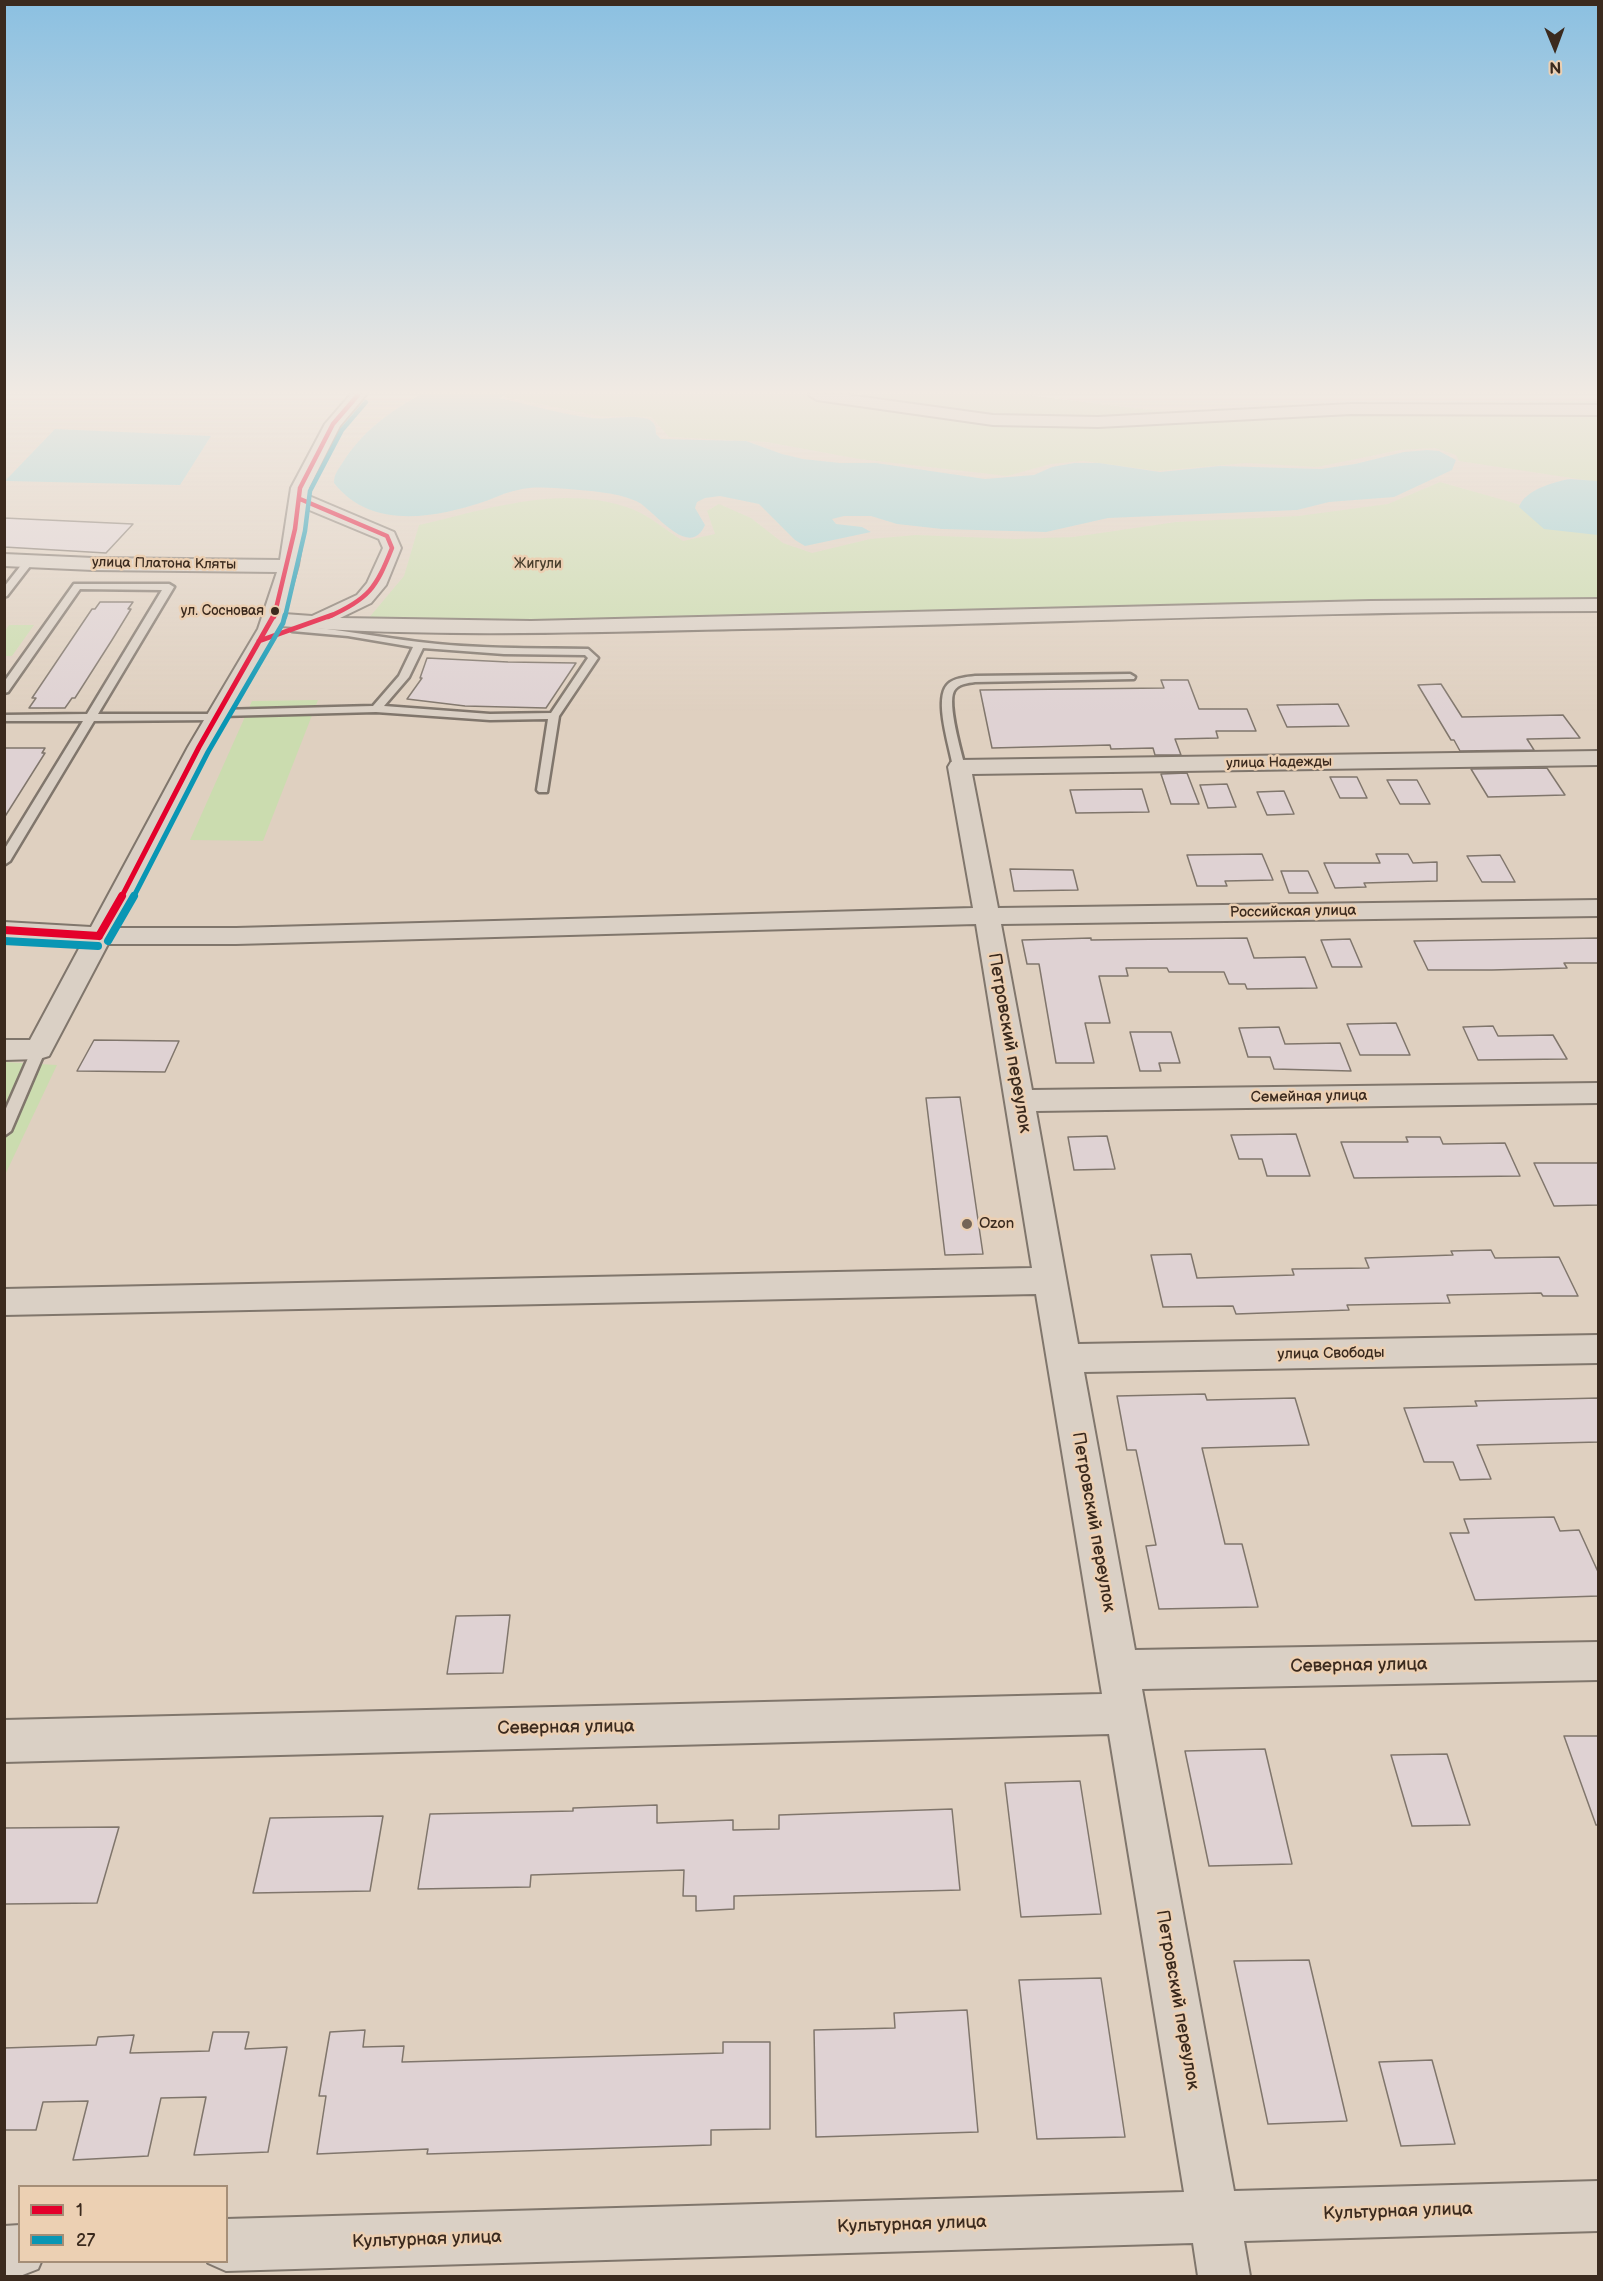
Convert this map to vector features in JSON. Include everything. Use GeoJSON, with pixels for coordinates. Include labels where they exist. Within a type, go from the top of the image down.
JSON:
{"type":"FeatureCollection","features":[{"type":"Feature","properties":{"kind":"street"},"geometry":{"type":"LineString","coordinates":[[4,1050],[39,1049],[218,715],[273,619],[287,566],[299,501]]}},
{"type":"Feature","properties":{"kind":"street"},"geometry":{"type":"LineString","coordinates":[[259,642],[304,626],[364,598],[376,585],[392,548],[387,536],[308,501]]}},
{"type":"Feature","properties":{"kind":"street","name":"улица Платона Кляты"},"geometry":{"type":"LineString","coordinates":[[4,560],[29,561],[85,575],[287,566]]}},
{"type":"Feature","properties":{"kind":"street"},"geometry":{"type":"LineString","coordinates":[[273,619],[304,626],[399,628],[809,622],[1265,609],[1599,605]]}},
{"type":"Feature","properties":{"kind":"street","name":"улица Надежды"},"geometry":{"type":"LineString","coordinates":[[959,767],[1599,758]]}},
{"type":"Feature","properties":{"kind":"street","name":"Петровский переулок"},"geometry":{"type":"LineString","coordinates":[[959,767],[1127,1713],[1224,2277]]}},
{"type":"Feature","properties":{"kind":"street","name":"Российская улица"},"geometry":{"type":"LineString","coordinates":[[4,930],[99,936],[236,936],[987,916],[1599,908]]}},
{"type":"Feature","properties":{"kind":"street","name":"Семейная улица"},"geometry":{"type":"LineString","coordinates":[[1019,1101],[1599,1093]]}},
{"type":"Feature","properties":{"kind":"street"},"geometry":{"type":"LineString","coordinates":[[4,1302],[1050,1281]]}},
{"type":"Feature","properties":{"kind":"street","name":"улица Свободы"},"geometry":{"type":"LineString","coordinates":[[1063,1358],[1599,1349]]}},
{"type":"Feature","properties":{"kind":"street","name":"Северная улица"},"geometry":{"type":"LineString","coordinates":[[1119,1670],[1599,1661]]}},
{"type":"Feature","properties":{"kind":"street","name":"Северная улица"},"geometry":{"type":"LineString","coordinates":[[4,1741],[1017,1718],[1127,1713]]}},
{"type":"Feature","properties":{"kind":"street","name":"Культурная улица"},"geometry":{"type":"LineString","coordinates":[[228,2246],[1599,2206]]}},
{"type":"Feature","properties":{"kind":"lane"},"geometry":{"type":"LineString","coordinates":[[4,594],[29,561]]}},
{"type":"Feature","properties":{"kind":"lane"},"geometry":{"type":"LineString","coordinates":[[4,690],[85,575],[170,587],[4,861]]}},
{"type":"Feature","properties":{"kind":"lane"},"geometry":{"type":"LineString","coordinates":[[304,626],[419,645],[504,651],[588,652],[593,658],[554,716],[543,789]]}},
{"type":"Feature","properties":{"kind":"lane"},"geometry":{"type":"LineString","coordinates":[[376,709],[404,677],[419,645]]}},
{"type":"Feature","properties":{"kind":"lane"},"geometry":{"type":"LineString","coordinates":[[959,767],[946,703],[946,692],[951,686],[961,681],[975,679],[1130,677]]}},
{"type":"Feature","properties":{"kind":"lane"},"geometry":{"type":"LineString","coordinates":[[4,718],[258,714],[311,709],[376,709],[490,717],[554,716]]}},
{"type":"Feature","properties":{"kind":"lane"},"geometry":{"type":"LineString","coordinates":[[4,1131],[39,1049]]}},
{"type":"Feature","properties":{"kind":"green space","name":"Жигули"},"geometry":{"type":"Polygon","coordinates":[[[524,501],[606,502],[639,512],[683,541],[715,534],[707,511],[719,504],[751,518],[783,543],[812,553],[870,539],[916,535],[1015,539],[1073,537],[1176,522],[1298,516],[1394,501],[1508,501],[1598,531],[1598,610],[1500,609],[362,626],[404,576],[419,525],[524,501]]]}},
{"type":"Feature","properties":{"kind":"green space"},"geometry":{"type":"Polygon","coordinates":[[[9,625],[34,625],[12,656],[5,656],[5,631],[9,625]]]}},
{"type":"Feature","properties":{"kind":"green space"},"geometry":{"type":"Polygon","coordinates":[[[318,700],[263,841],[190,840],[252,701],[318,700]]]}},
{"type":"Feature","properties":{"kind":"green space"},"geometry":{"type":"Polygon","coordinates":[[[4,1062],[57,1065],[5,1175],[4,1175],[4,1062]]]}},
{"type":"Feature","properties":{"kind":"water"},"geometry":{"type":"Polygon","coordinates":[[[355,501],[484,501],[464,508],[424,515],[384,514],[355,501]]]}},
{"type":"Feature","properties":{"kind":"water"},"geometry":{"type":"Polygon","coordinates":[[[637,501],[698,501],[695,508],[705,525],[698,535],[690,538],[680,535],[637,501]]]}},
{"type":"Feature","properties":{"kind":"water"},"geometry":{"type":"Polygon","coordinates":[[[747,501],[1336,501],[1297,510],[1108,518],[1046,532],[942,529],[897,524],[871,516],[844,516],[832,519],[836,524],[862,527],[871,532],[805,546],[795,540],[759,504],[747,501]]]}},
{"type":"Feature","properties":{"kind":"water"},"geometry":{"type":"Polygon","coordinates":[[[1522,501],[1598,501],[1598,535],[1544,529],[1519,507],[1522,501]]]}},
{"type":"Feature","properties":{"kind":"building"},"geometry":{"type":"Polygon","coordinates":[[[4,518],[133,524],[106,553],[4,547],[4,518]]]}},
{"type":"Feature","properties":{"kind":"building"},"geometry":{"type":"Polygon","coordinates":[[[100,602],[133,602],[128,609],[131,609],[75,698],[72,698],[65,708],[29,708],[36,698],[32,698],[92,609],[95,609],[100,602]]]}},
{"type":"Feature","properties":{"kind":"building"},"geometry":{"type":"Polygon","coordinates":[[[427,658],[576,663],[546,708],[465,706],[407,699],[422,678],[420,678],[427,658]]]}},
{"type":"Feature","properties":{"kind":"building"},"geometry":{"type":"Polygon","coordinates":[[[1161,680],[1188,680],[1199,709],[1247,709],[1256,731],[1216,731],[1218,738],[1175,739],[1181,755],[1155,755],[1153,748],[1111,749],[1110,745],[992,748],[980,690],[1164,688],[1161,680]]]}},
{"type":"Feature","properties":{"kind":"building"},"geometry":{"type":"Polygon","coordinates":[[[1441,684],[1462,717],[1563,715],[1580,738],[1527,739],[1534,750],[1460,751],[1418,685],[1441,684]]]}},
{"type":"Feature","properties":{"kind":"building"},"geometry":{"type":"Polygon","coordinates":[[[1338,704],[1349,726],[1287,727],[1277,705],[1338,704]]]}},
{"type":"Feature","properties":{"kind":"building"},"geometry":{"type":"Polygon","coordinates":[[[4,748],[45,748],[42,753],[45,753],[4,818],[4,748]]]}},
{"type":"Feature","properties":{"kind":"building"},"geometry":{"type":"Polygon","coordinates":[[[1547,768],[1565,795],[1488,797],[1471,769],[1547,768]]]}},
{"type":"Feature","properties":{"kind":"building"},"geometry":{"type":"Polygon","coordinates":[[[1187,773],[1199,804],[1171,804],[1161,774],[1187,773]]]}},
{"type":"Feature","properties":{"kind":"building"},"geometry":{"type":"Polygon","coordinates":[[[1330,777],[1357,777],[1367,798],[1340,798],[1330,777]]]}},
{"type":"Feature","properties":{"kind":"building"},"geometry":{"type":"Polygon","coordinates":[[[1387,780],[1417,780],[1430,804],[1400,804],[1387,780]]]}},
{"type":"Feature","properties":{"kind":"building"},"geometry":{"type":"Polygon","coordinates":[[[1227,784],[1236,807],[1208,808],[1200,785],[1227,784]]]}},
{"type":"Feature","properties":{"kind":"building"},"geometry":{"type":"Polygon","coordinates":[[[1142,789],[1149,812],[1076,813],[1070,790],[1142,789]]]}},
{"type":"Feature","properties":{"kind":"building"},"geometry":{"type":"Polygon","coordinates":[[[1284,791],[1294,814],[1267,815],[1257,792],[1284,791]]]}},
{"type":"Feature","properties":{"kind":"building"},"geometry":{"type":"Polygon","coordinates":[[[1262,854],[1273,880],[1225,881],[1227,886],[1197,886],[1187,855],[1262,854]]]}},
{"type":"Feature","properties":{"kind":"building"},"geometry":{"type":"Polygon","coordinates":[[[1376,854],[1408,854],[1413,863],[1437,862],[1437,881],[1364,883],[1366,887],[1335,888],[1324,863],[1380,863],[1376,854]]]}},
{"type":"Feature","properties":{"kind":"building"},"geometry":{"type":"Polygon","coordinates":[[[1500,855],[1515,882],[1482,882],[1467,856],[1500,855]]]}},
{"type":"Feature","properties":{"kind":"building"},"geometry":{"type":"Polygon","coordinates":[[[1010,869],[1073,870],[1078,890],[1014,891],[1010,869]]]}},
{"type":"Feature","properties":{"kind":"building"},"geometry":{"type":"Polygon","coordinates":[[[1281,871],[1308,871],[1318,893],[1289,893],[1281,871]]]}},
{"type":"Feature","properties":{"kind":"building"},"geometry":{"type":"Polygon","coordinates":[[[1091,938],[1091,940],[1247,938],[1254,958],[1305,957],[1317,988],[1247,989],[1245,984],[1229,984],[1224,972],[1169,972],[1167,968],[1126,968],[1128,976],[1099,976],[1110,1023],[1085,1023],[1094,1063],[1056,1063],[1039,964],[1027,964],[1022,940],[1091,938]]]}},
{"type":"Feature","properties":{"kind":"building"},"geometry":{"type":"Polygon","coordinates":[[[1599,938],[1599,963],[1564,963],[1567,968],[1492,970],[1428,970],[1414,941],[1599,938]]]}},
{"type":"Feature","properties":{"kind":"building"},"geometry":{"type":"Polygon","coordinates":[[[1350,939],[1362,967],[1332,967],[1321,940],[1350,939]]]}},
{"type":"Feature","properties":{"kind":"building"},"geometry":{"type":"Polygon","coordinates":[[[1396,1023],[1410,1055],[1360,1055],[1347,1024],[1396,1023]]]}},
{"type":"Feature","properties":{"kind":"building"},"geometry":{"type":"Polygon","coordinates":[[[1493,1026],[1498,1036],[1553,1035],[1567,1059],[1478,1060],[1463,1027],[1493,1026]]]}},
{"type":"Feature","properties":{"kind":"building"},"geometry":{"type":"Polygon","coordinates":[[[1279,1027],[1285,1044],[1340,1043],[1351,1071],[1274,1069],[1270,1057],[1248,1057],[1239,1028],[1279,1027]]]}},
{"type":"Feature","properties":{"kind":"building"},"geometry":{"type":"Polygon","coordinates":[[[1130,1032],[1171,1032],[1180,1063],[1159,1063],[1161,1071],[1140,1071],[1130,1032]]]}},
{"type":"Feature","properties":{"kind":"building"},"geometry":{"type":"Polygon","coordinates":[[[94,1040],[179,1041],[165,1072],[77,1071],[94,1040]]]}},
{"type":"Feature","properties":{"kind":"building"},"geometry":{"type":"Polygon","coordinates":[[[960,1097],[983,1254],[945,1255],[926,1098],[960,1097]]]}},
{"type":"Feature","properties":{"kind":"building"},"geometry":{"type":"Polygon","coordinates":[[[1296,1134],[1310,1176],[1267,1176],[1262,1159],[1239,1159],[1231,1135],[1296,1134]]]}},
{"type":"Feature","properties":{"kind":"building"},"geometry":{"type":"Polygon","coordinates":[[[1107,1136],[1115,1169],[1074,1170],[1068,1137],[1107,1136]]]}},
{"type":"Feature","properties":{"kind":"building"},"geometry":{"type":"Polygon","coordinates":[[[1406,1137],[1440,1137],[1443,1144],[1505,1143],[1520,1176],[1354,1178],[1341,1142],[1408,1142],[1406,1137]]]}},
{"type":"Feature","properties":{"kind":"building"},"geometry":{"type":"Polygon","coordinates":[[[1534,1163],[1599,1163],[1599,1205],[1554,1206],[1534,1163]]]}},
{"type":"Feature","properties":{"kind":"building"},"geometry":{"type":"Polygon","coordinates":[[[1491,1250],[1495,1258],[1559,1257],[1578,1296],[1543,1296],[1541,1293],[1447,1295],[1450,1303],[1347,1305],[1349,1310],[1236,1314],[1233,1306],[1163,1307],[1151,1255],[1191,1254],[1197,1278],[1294,1275],[1292,1269],[1369,1268],[1365,1258],[1453,1255],[1451,1251],[1491,1250]]]}},
{"type":"Feature","properties":{"kind":"building"},"geometry":{"type":"Polygon","coordinates":[[[1205,1394],[1207,1400],[1295,1398],[1309,1445],[1202,1448],[1225,1544],[1242,1544],[1258,1607],[1159,1609],[1146,1546],[1156,1545],[1136,1450],[1127,1450],[1117,1396],[1205,1394]]]}},
{"type":"Feature","properties":{"kind":"building"},"geometry":{"type":"Polygon","coordinates":[[[1599,1398],[1599,1442],[1477,1445],[1491,1479],[1460,1480],[1453,1462],[1424,1462],[1404,1408],[1477,1406],[1475,1401],[1599,1398]]]}},
{"type":"Feature","properties":{"kind":"building"},"geometry":{"type":"Polygon","coordinates":[[[1554,1517],[1560,1531],[1579,1530],[1599,1574],[1599,1596],[1475,1600],[1450,1533],[1469,1533],[1464,1519],[1554,1517]]]}},
{"type":"Feature","properties":{"kind":"building"},"geometry":{"type":"Polygon","coordinates":[[[510,1615],[503,1673],[447,1674],[456,1616],[510,1615]]]}},
{"type":"Feature","properties":{"kind":"building"},"geometry":{"type":"Polygon","coordinates":[[[1564,1736],[1599,1736],[1599,1825],[1596,1825],[1564,1736]]]}},
{"type":"Feature","properties":{"kind":"building"},"geometry":{"type":"Polygon","coordinates":[[[1265,1749],[1292,1864],[1209,1866],[1185,1751],[1265,1749]]]}},
{"type":"Feature","properties":{"kind":"building"},"geometry":{"type":"Polygon","coordinates":[[[1447,1754],[1470,1825],[1412,1826],[1391,1755],[1447,1754]]]}},
{"type":"Feature","properties":{"kind":"building"},"geometry":{"type":"Polygon","coordinates":[[[1080,1781],[1101,1914],[1021,1917],[1005,1783],[1080,1781]]]}},
{"type":"Feature","properties":{"kind":"building"},"geometry":{"type":"Polygon","coordinates":[[[657,1805],[657,1823],[733,1820],[733,1830],[779,1829],[779,1815],[952,1809],[960,1890],[734,1896],[734,1909],[696,1911],[696,1896],[683,1896],[684,1870],[531,1875],[530,1887],[418,1889],[430,1814],[573,1811],[573,1808],[657,1805]]]}},
{"type":"Feature","properties":{"kind":"building"},"geometry":{"type":"Polygon","coordinates":[[[383,1816],[370,1891],[253,1893],[270,1818],[383,1816]]]}},
{"type":"Feature","properties":{"kind":"building"},"geometry":{"type":"Polygon","coordinates":[[[119,1827],[97,1903],[4,1904],[4,1828],[119,1827]]]}},
{"type":"Feature","properties":{"kind":"building"},"geometry":{"type":"Polygon","coordinates":[[[1309,1960],[1347,2121],[1268,2124],[1234,1961],[1309,1960]]]}},
{"type":"Feature","properties":{"kind":"building"},"geometry":{"type":"Polygon","coordinates":[[[1101,1978],[1125,2137],[1037,2139],[1019,1980],[1101,1978]]]}},
{"type":"Feature","properties":{"kind":"building"},"geometry":{"type":"Polygon","coordinates":[[[967,2010],[978,2132],[816,2137],[814,2030],[895,2028],[894,2013],[967,2010]]]}},
{"type":"Feature","properties":{"kind":"building"},"geometry":{"type":"Polygon","coordinates":[[[365,2030],[363,2047],[404,2046],[402,2062],[723,2053],[723,2042],[770,2042],[770,2129],[711,2130],[711,2145],[427,2154],[428,2149],[317,2154],[326,2096],[319,2096],[330,2032],[365,2030]]]}},
{"type":"Feature","properties":{"kind":"building"},"geometry":{"type":"Polygon","coordinates":[[[213,2032],[249,2032],[245,2049],[287,2047],[268,2152],[194,2155],[206,2097],[161,2098],[148,2156],[73,2160],[88,2101],[43,2102],[36,2130],[4,2130],[4,2048],[96,2045],[98,2037],[134,2035],[130,2053],[209,2051],[213,2032]]]}},
{"type":"Feature","properties":{"kind":"building"},"geometry":{"type":"Polygon","coordinates":[[[1432,2060],[1455,2144],[1401,2146],[1379,2062],[1432,2060]]]}},
{"type":"Feature","properties":{"kind":"transit line","name":"1"},"geometry":{"type":"LineString","coordinates":[[99,936],[132,878],[199,747],[273,619],[295,529],[298,501]]}},
{"type":"Feature","properties":{"kind":"transit line","name":"1"},"geometry":{"type":"LineString","coordinates":[[259,641],[322,619],[354,604],[375,586],[392,548],[387,536],[306,501]]}},
{"type":"Feature","properties":{"kind":"transit line","name":"27"},"geometry":{"type":"LineString","coordinates":[[108,941],[141,883],[208,752],[283,623],[305,531],[309,501]]}},
{"type":"Feature","properties":{"kind":"transit line","name":"1"},"geometry":{"type":"LineString","coordinates":[[4,930],[99,936]]}},
{"type":"Feature","properties":{"kind":"transit line","name":"27"},"geometry":{"type":"LineString","coordinates":[[4,941],[98,946]]}},
{"type":"Feature","properties":{"kind":"place","name":"ул. Сосновая"},"geometry":{"type":"Point","coordinates":[275,611]}},
{"type":"Feature","properties":{"kind":"place","name":"Ozon"},"geometry":{"type":"Point","coordinates":[967,1224]}}]}
